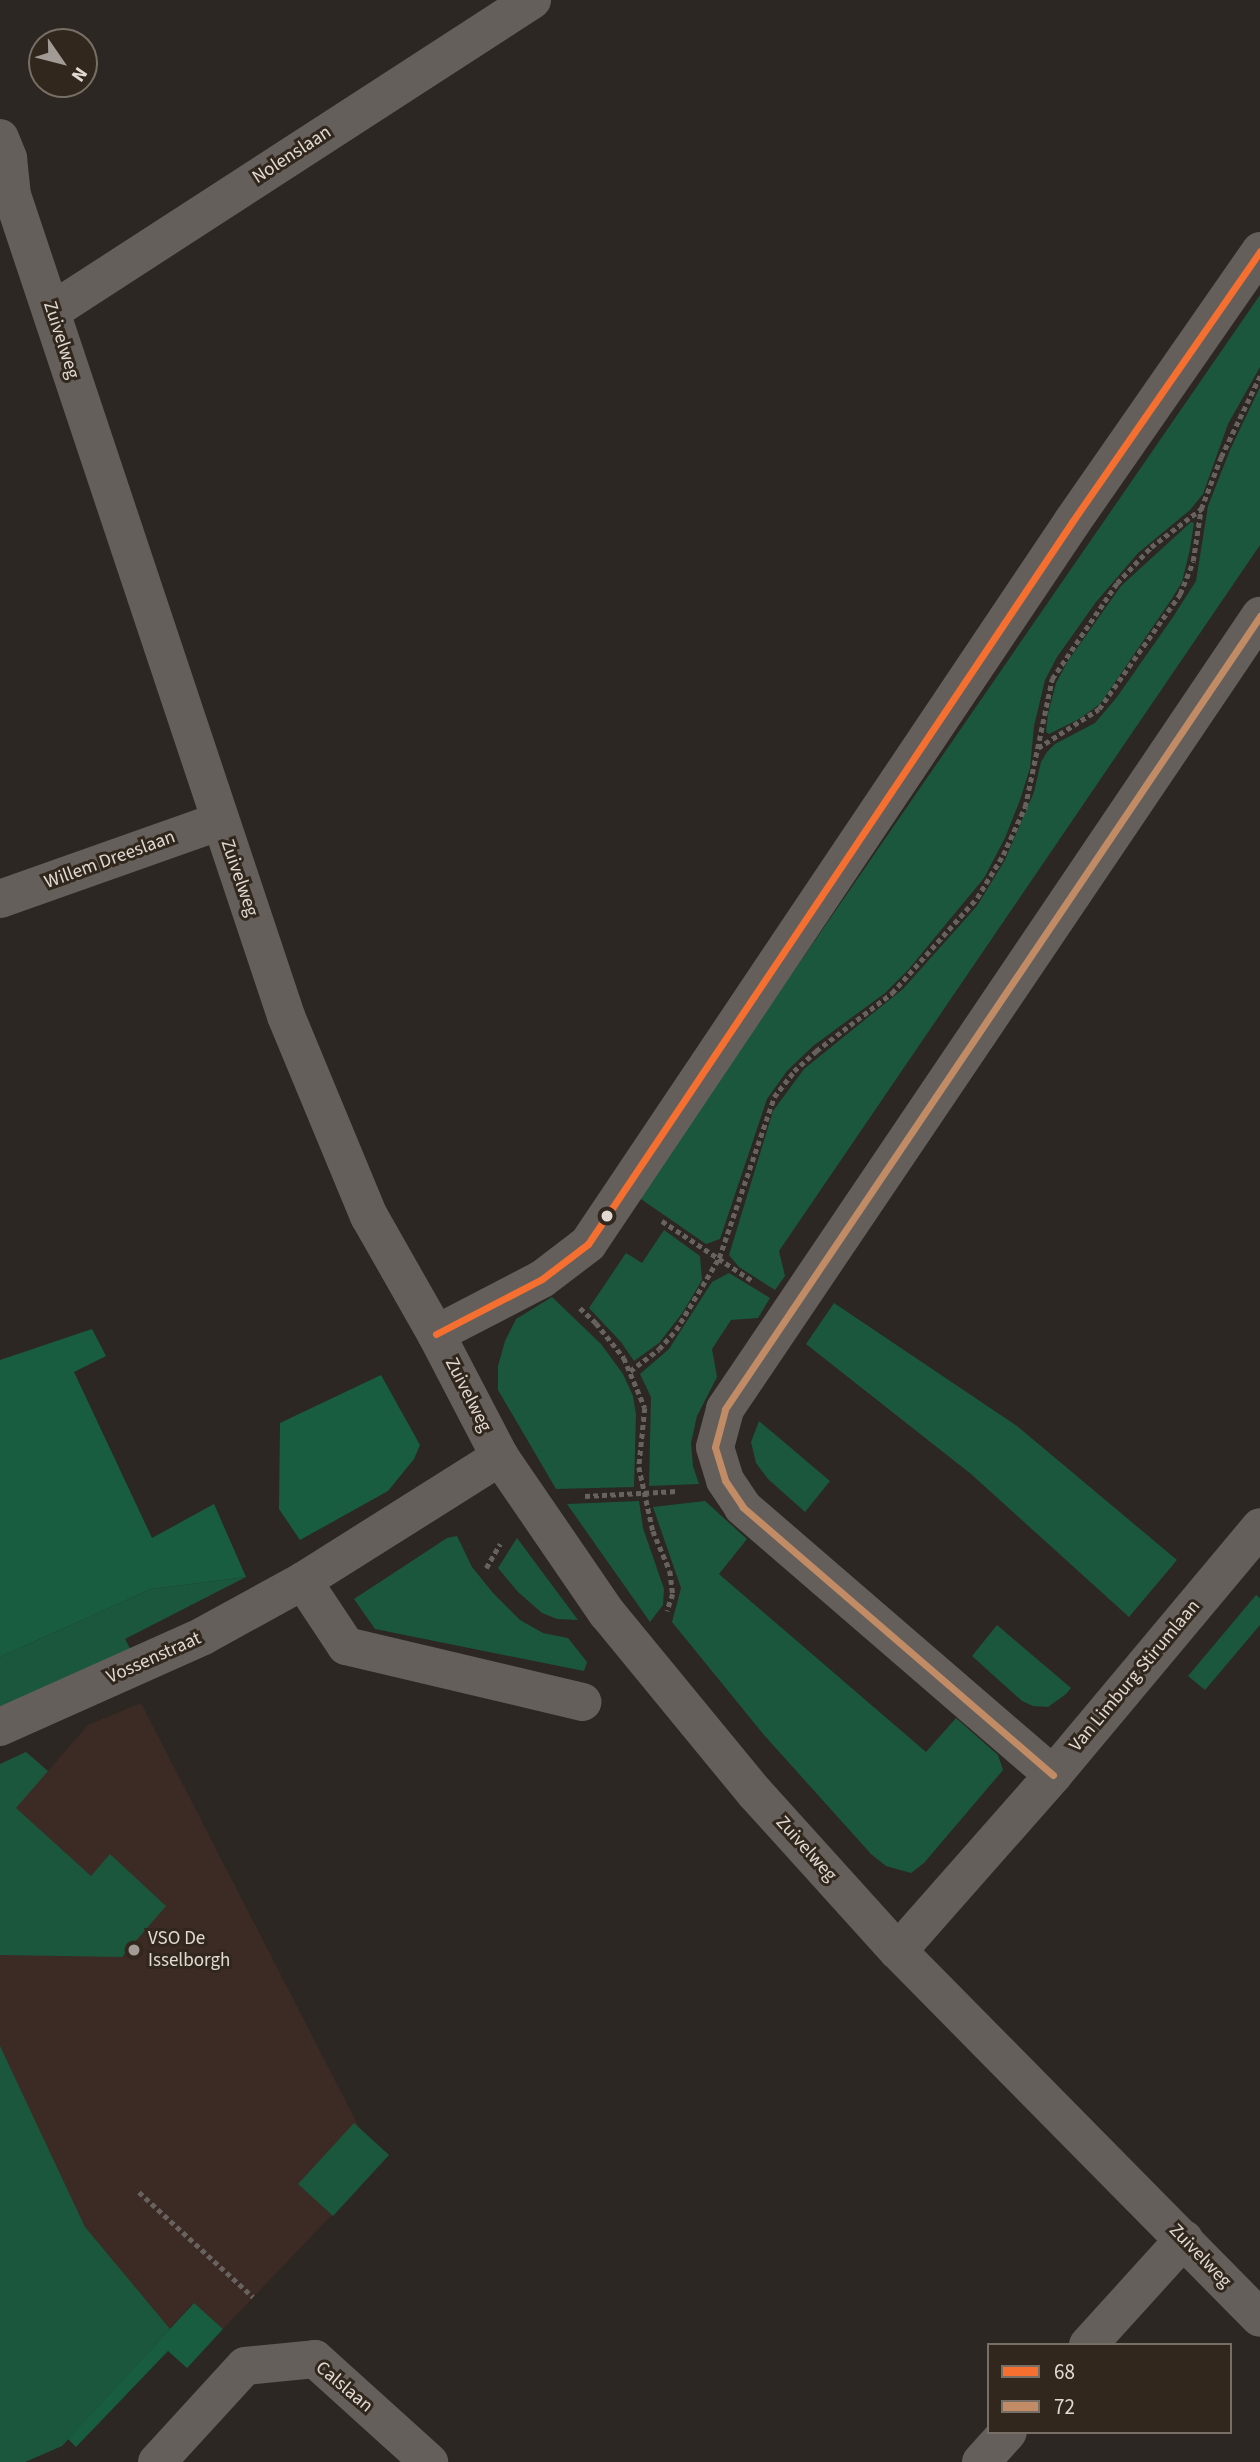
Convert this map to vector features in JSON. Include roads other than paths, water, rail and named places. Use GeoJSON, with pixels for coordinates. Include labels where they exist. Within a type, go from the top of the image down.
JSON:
{"type":"FeatureCollection","features":[{"type":"Feature","properties":{"kind":"street","name":"Nolenslaan"},"geometry":{"type":"LineString","coordinates":[[52,311],[532,0]]}},
{"type":"Feature","properties":{"kind":"street","name":"Zuivelweg"},"geometry":{"type":"LineString","coordinates":[[0,138],[8,158],[12,195],[286,1016],[369,1216],[436,1334],[500,1457],[607,1613],[755,1793],[898,1951],[1260,2318]]}},
{"type":"Feature","properties":{"kind":"street"},"geometry":{"type":"LineString","coordinates":[[436,1334],[542,1279],[588,1244],[1072,522],[1260,251]]}},
{"type":"Feature","properties":{"kind":"street"},"geometry":{"type":"LineString","coordinates":[[1052,1774],[743,1507],[725,1480],[715,1447],[725,1409],[1260,616]]}},
{"type":"Feature","properties":{"kind":"street","name":"Willem Dreeslaan"},"geometry":{"type":"LineString","coordinates":[[0,899],[220,821]]}},
{"type":"Feature","properties":{"kind":"street","name":"Vossenstraat"},"geometry":{"type":"LineString","coordinates":[[0,1727],[203,1636],[303,1581],[500,1457]]}},
{"type":"Feature","properties":{"kind":"street","name":"Van Limburg Stirumlaan"},"geometry":{"type":"LineString","coordinates":[[898,1951],[1052,1774],[1260,1527]]}},
{"type":"Feature","properties":{"kind":"street"},"geometry":{"type":"LineString","coordinates":[[303,1581],[346,1646],[582,1702]]}},
{"type":"Feature","properties":{"kind":"street"},"geometry":{"type":"LineString","coordinates":[[1090,2343],[1184,2239]]}},
{"type":"Feature","properties":{"kind":"street","name":"Calslaan"},"geometry":{"type":"LineString","coordinates":[[156,2462],[245,2365],[315,2359],[429,2462]]}},
{"type":"Feature","properties":{"kind":"street"},"geometry":{"type":"LineString","coordinates":[[981,2462],[1006,2434]]}},
{"type":"Feature","properties":{"kind":"place","name":"VSO De Isselborgh"},"geometry":{"type":"Point","coordinates":[134,1950]}}]}
